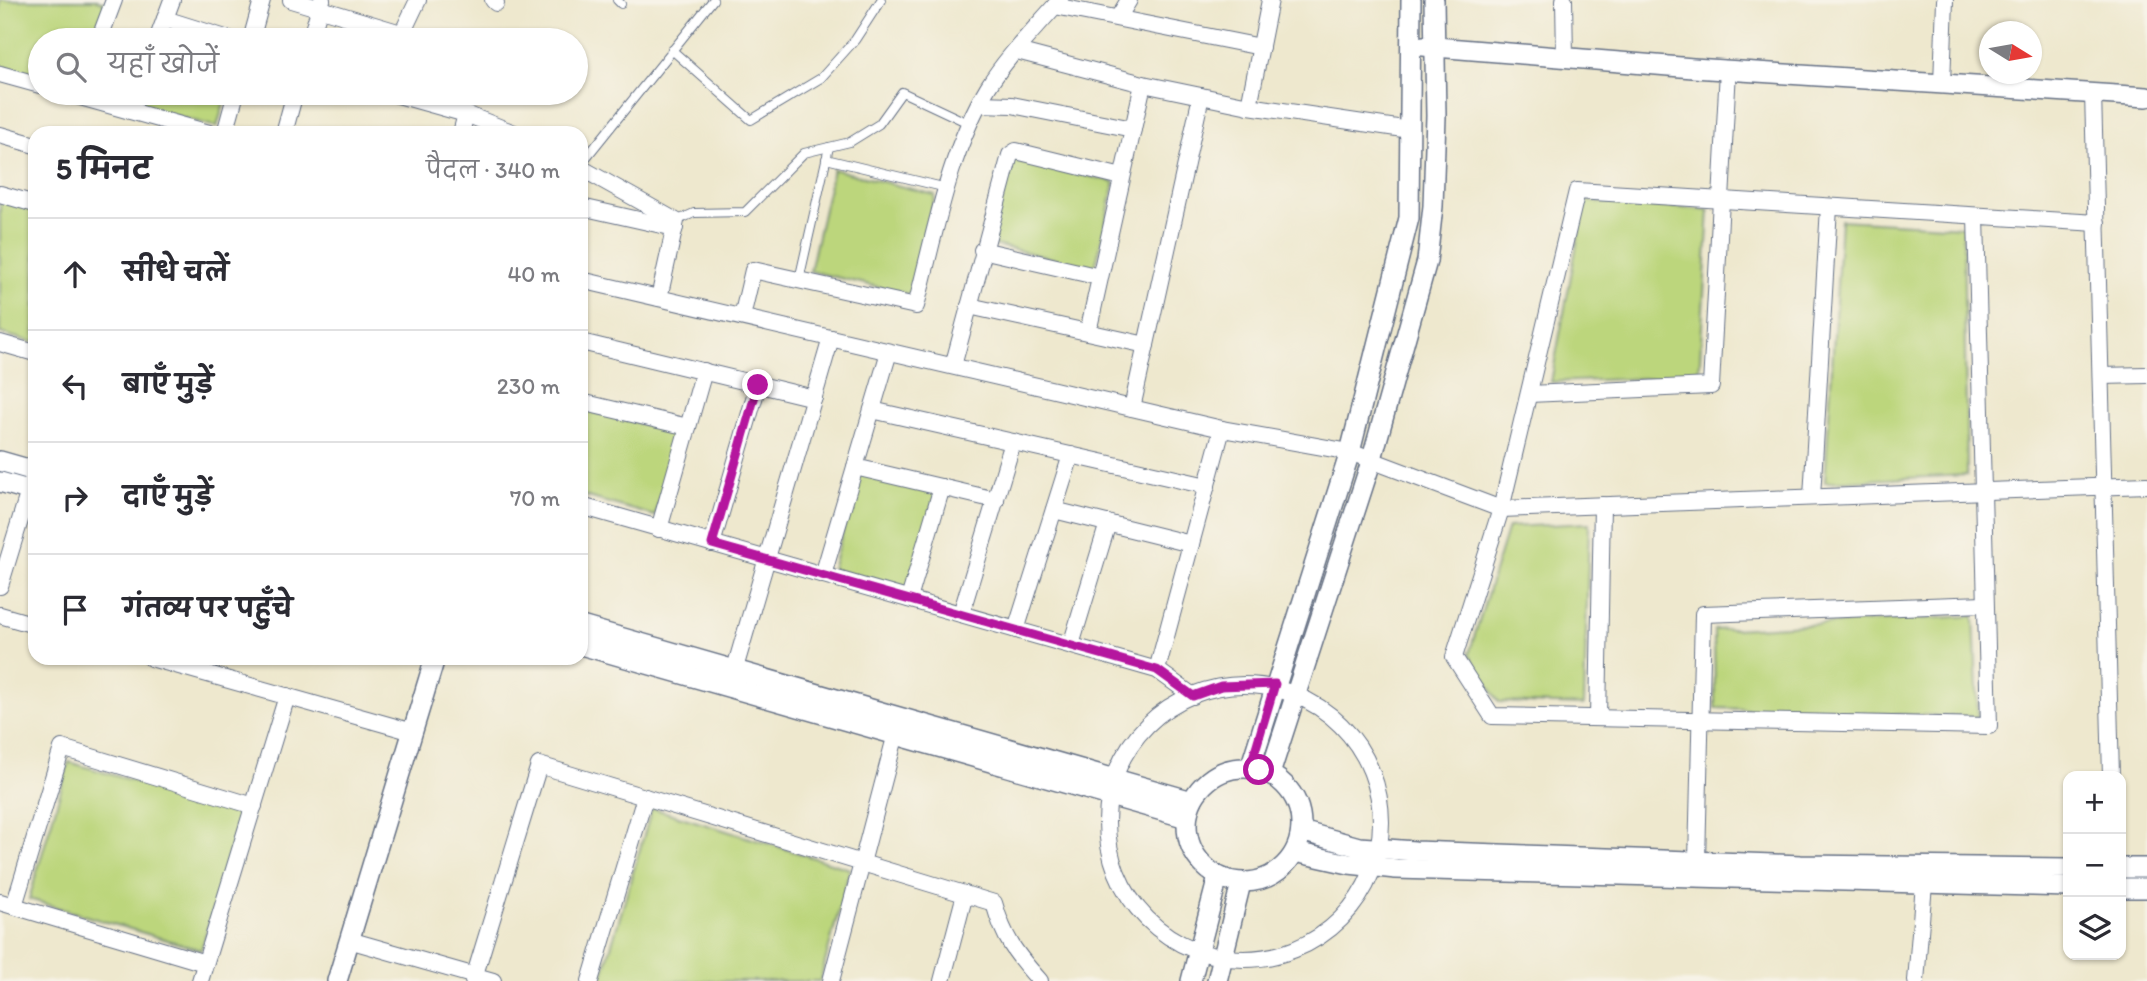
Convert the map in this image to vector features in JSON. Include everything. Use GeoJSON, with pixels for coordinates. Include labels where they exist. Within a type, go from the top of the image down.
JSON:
{"type":"FeatureCollection","features":[{"type":"Feature","properties":{"kind":"street"},"geometry":{"type":"LineString","coordinates":[[103,28],[113,0]]}},
{"type":"Feature","properties":{"kind":"street"},"geometry":{"type":"LineString","coordinates":[[162,28],[172,0]]}},
{"type":"Feature","properties":{"kind":"street"},"geometry":{"type":"LineString","coordinates":[[254,28],[262,0]]}},
{"type":"Feature","properties":{"kind":"street"},"geometry":{"type":"LineString","coordinates":[[291,0],[320,5],[378,28]]}},
{"type":"Feature","properties":{"kind":"street"},"geometry":{"type":"LineString","coordinates":[[404,28],[418,0]]}},
{"type":"Feature","properties":{"kind":"street"},"geometry":{"type":"LineString","coordinates":[[1118,18],[1129,0]]}},
{"type":"Feature","properties":{"kind":"street"},"geometry":{"type":"LineString","coordinates":[[1249,106],[1270,0]]}},
{"type":"Feature","properties":{"kind":"street"},"geometry":{"type":"LineString","coordinates":[[1250,768],[1350,452],[1409,218],[1411,0]]}},
{"type":"Feature","properties":{"kind":"street"},"geometry":{"type":"LineString","coordinates":[[1270,774],[1294,693],[1371,462],[1427,261],[1433,206],[1434,0]]}},
{"type":"Feature","properties":{"kind":"street"},"geometry":{"type":"LineString","coordinates":[[1564,0],[1565,58]]}},
{"type":"Feature","properties":{"kind":"street"},"geometry":{"type":"LineString","coordinates":[[1942,84],[1945,0]]}},
{"type":"Feature","properties":{"kind":"street"},"geometry":{"type":"LineString","coordinates":[[742,317],[753,270],[916,306],[947,188],[968,123],[988,87],[1057,3],[1261,47]]}},
{"type":"Feature","properties":{"kind":"street"},"geometry":{"type":"LineString","coordinates":[[313,28],[320,5]]}},
{"type":"Feature","properties":{"kind":"street"},"geometry":{"type":"LineString","coordinates":[[165,19],[194,28]]}},
{"type":"Feature","properties":{"kind":"street"},"geometry":{"type":"LineString","coordinates":[[1412,46],[1435,45],[1728,70],[2147,97]]}},
{"type":"Feature","properties":{"kind":"street"},"geometry":{"type":"LineString","coordinates":[[1017,51],[1143,84],[1249,106],[1410,130]]}},
{"type":"Feature","properties":{"kind":"street"},"geometry":{"type":"LineString","coordinates":[[1529,394],[1711,386],[1728,70]]}},
{"type":"Feature","properties":{"kind":"street"},"geometry":{"type":"LineString","coordinates":[[0,74],[28,82]]}},
{"type":"Feature","properties":{"kind":"street"},"geometry":{"type":"LineString","coordinates":[[1088,332],[1143,84]]}},
{"type":"Feature","properties":{"kind":"street"},"geometry":{"type":"LineString","coordinates":[[2093,93],[2110,771]]}},
{"type":"Feature","properties":{"kind":"street"},"geometry":{"type":"LineString","coordinates":[[1132,408],[1201,96]]}},
{"type":"Feature","properties":{"kind":"street"},"geometry":{"type":"LineString","coordinates":[[980,104],[1012,104],[1133,129]]}},
{"type":"Feature","properties":{"kind":"street"},"geometry":{"type":"LineString","coordinates":[[111,105],[184,126]]}},
{"type":"Feature","properties":{"kind":"street"},"geometry":{"type":"LineString","coordinates":[[131,111],[133,105]]}},
{"type":"Feature","properties":{"kind":"street"},"geometry":{"type":"LineString","coordinates":[[227,126],[233,105]]}},
{"type":"Feature","properties":{"kind":"street"},"geometry":{"type":"LineString","coordinates":[[291,126],[293,105]]}},
{"type":"Feature","properties":{"kind":"street"},"geometry":{"type":"LineString","coordinates":[[434,105],[496,126]]}},
{"type":"Feature","properties":{"kind":"street"},"geometry":{"type":"LineString","coordinates":[[463,126],[466,114]]}},
{"type":"Feature","properties":{"kind":"street"},"geometry":{"type":"LineString","coordinates":[[0,135],[28,143]]}},
{"type":"Feature","properties":{"kind":"street"},"geometry":{"type":"LineString","coordinates":[[953,366],[982,250],[1010,155],[1016,151],[1122,177]]}},
{"type":"Feature","properties":{"kind":"street"},"geometry":{"type":"LineString","coordinates":[[588,170],[675,225]]}},
{"type":"Feature","properties":{"kind":"street"},"geometry":{"type":"LineString","coordinates":[[1976,216],[1989,726],[1492,716],[1454,657],[1502,509],[1577,191],[2097,223]]}},
{"type":"Feature","properties":{"kind":"street"},"geometry":{"type":"LineString","coordinates":[[0,194],[28,202]]}},
{"type":"Feature","properties":{"kind":"street"},"geometry":{"type":"LineString","coordinates":[[1812,497],[1829,207]]}},
{"type":"Feature","properties":{"kind":"street"},"geometry":{"type":"LineString","coordinates":[[588,208],[675,225]]}},
{"type":"Feature","properties":{"kind":"street"},"geometry":{"type":"LineString","coordinates":[[659,298],[675,225]]}},
{"type":"Feature","properties":{"kind":"street"},"geometry":{"type":"LineString","coordinates":[[982,250],[1100,277]]}},
{"type":"Feature","properties":{"kind":"street"},"geometry":{"type":"LineString","coordinates":[[588,282],[1222,429],[1350,452],[1502,509],[2147,485]]}},
{"type":"Feature","properties":{"kind":"street"},"geometry":{"type":"LineString","coordinates":[[968,306],[1146,345]]}},
{"type":"Feature","properties":{"kind":"street"},"geometry":{"type":"LineString","coordinates":[[732,678],[831,338]]}},
{"type":"Feature","properties":{"kind":"street"},"geometry":{"type":"LineString","coordinates":[[0,343],[28,351]]}},
{"type":"Feature","properties":{"kind":"street"},"geometry":{"type":"LineString","coordinates":[[588,344],[814,398]]}},
{"type":"Feature","properties":{"kind":"street"},"geometry":{"type":"LineString","coordinates":[[824,575],[889,352]]}},
{"type":"Feature","properties":{"kind":"street"},"geometry":{"type":"LineString","coordinates":[[659,529],[704,372]]}},
{"type":"Feature","properties":{"kind":"street"},"geometry":{"type":"LineString","coordinates":[[2101,376],[2147,375]]}},
{"type":"Feature","properties":{"kind":"street"},"geometry":{"type":"LineString","coordinates":[[712,544],[758,385]]}},
{"type":"Feature","properties":{"kind":"street"},"geometry":{"type":"LineString","coordinates":[[588,404],[688,428]]}},
{"type":"Feature","properties":{"kind":"street"},"geometry":{"type":"LineString","coordinates":[[872,410],[1207,486]]}},
{"type":"Feature","properties":{"kind":"street"},"geometry":{"type":"LineString","coordinates":[[1157,670],[1222,429]]}},
{"type":"Feature","properties":{"kind":"street"},"geometry":{"type":"LineString","coordinates":[[961,614],[1013,442]]}},
{"type":"Feature","properties":{"kind":"street"},"geometry":{"type":"LineString","coordinates":[[1016,630],[1071,455]]}},
{"type":"Feature","properties":{"kind":"street"},"geometry":{"type":"LineString","coordinates":[[0,461],[28,469]]}},
{"type":"Feature","properties":{"kind":"street"},"geometry":{"type":"LineString","coordinates":[[855,467],[996,500]]}},
{"type":"Feature","properties":{"kind":"street"},"geometry":{"type":"LineString","coordinates":[[0,482],[28,490]]}},
{"type":"Feature","properties":{"kind":"street"},"geometry":{"type":"LineString","coordinates":[[909,599],[942,487]]}},
{"type":"Feature","properties":{"kind":"street"},"geometry":{"type":"LineString","coordinates":[[0,586],[28,503]]}},
{"type":"Feature","properties":{"kind":"street"},"geometry":{"type":"LineString","coordinates":[[1598,718],[1602,505]]}},
{"type":"Feature","properties":{"kind":"street"},"geometry":{"type":"LineString","coordinates":[[588,508],[1157,670],[1193,696]]}},
{"type":"Feature","properties":{"kind":"street"},"geometry":{"type":"LineString","coordinates":[[1054,510],[1191,544]]}},
{"type":"Feature","properties":{"kind":"street"},"geometry":{"type":"LineString","coordinates":[[1072,645],[1108,523]]}},
{"type":"Feature","properties":{"kind":"street"},"geometry":{"type":"LineString","coordinates":[[1697,861],[1703,614],[1985,604]]}},
{"type":"Feature","properties":{"kind":"street"},"geometry":{"type":"LineString","coordinates":[[0,615],[28,623]]}},
{"type":"Feature","properties":{"kind":"street"},"geometry":{"type":"LineString","coordinates":[[588,628],[732,678],[1190,809]]}},
{"type":"Feature","properties":{"kind":"street"},"geometry":{"type":"LineString","coordinates":[[588,647],[732,678]]}},
{"type":"Feature","properties":{"kind":"street"},"geometry":{"type":"LineString","coordinates":[[176,665],[412,732]]}},
{"type":"Feature","properties":{"kind":"street"},"geometry":{"type":"LineString","coordinates":[[337,981],[433,665]]}},
{"type":"Feature","properties":{"kind":"street"},"geometry":{"type":"LineString","coordinates":[[1275,684],[1294,693],[1342,725],[1367,760],[1379,795],[1382,826],[1377,857],[1360,897],[1340,921],[1310,944],[1258,960],[1222,959],[1198,953],[1166,936],[1134,906],[1115,872],[1107,835],[1111,787],[1128,748],[1149,723],[1178,701],[1221,686],[1275,684]]}},
{"type":"Feature","properties":{"kind":"street"},"geometry":{"type":"LineString","coordinates":[[200,981],[287,696]]}},
{"type":"Feature","properties":{"kind":"street"},"geometry":{"type":"LineString","coordinates":[[831,981],[898,726]]}},
{"type":"Feature","properties":{"kind":"street"},"geometry":{"type":"LineString","coordinates":[[205,963],[7,904],[62,748],[254,806]]}},
{"type":"Feature","properties":{"kind":"street"},"geometry":{"type":"LineString","coordinates":[[474,978],[539,765],[994,903],[1003,934],[1015,953],[1040,981]]}},
{"type":"Feature","properties":{"kind":"street"},"geometry":{"type":"LineString","coordinates":[[1250,768],[1270,774],[1294,797],[1301,831],[1295,852],[1273,875],[1241,883],[1218,877],[1195,855],[1187,832],[1190,809],[1216,775],[1234,769],[1250,768]]}},
{"type":"Feature","properties":{"kind":"street"},"geometry":{"type":"LineString","coordinates":[[590,981],[645,797]]}},
{"type":"Feature","properties":{"kind":"street"},"geometry":{"type":"LineString","coordinates":[[1301,831],[1359,847],[1377,857],[1697,861],[2063,887]]}},
{"type":"Feature","properties":{"kind":"street"},"geometry":{"type":"LineString","coordinates":[[1295,852],[1586,876],[1924,875],[2063,868]]}},
{"type":"Feature","properties":{"kind":"street"},"geometry":{"type":"LineString","coordinates":[[2126,868],[2147,869]]}},
{"type":"Feature","properties":{"kind":"street"},"geometry":{"type":"LineString","coordinates":[[1916,981],[1924,875]]}},
{"type":"Feature","properties":{"kind":"street"},"geometry":{"type":"LineString","coordinates":[[1191,981],[1218,877]]}},
{"type":"Feature","properties":{"kind":"street"},"geometry":{"type":"LineString","coordinates":[[1217,981],[1241,883]]}},
{"type":"Feature","properties":{"kind":"street"},"geometry":{"type":"LineString","coordinates":[[2126,888],[2147,888]]}},
{"type":"Feature","properties":{"kind":"street"},"geometry":{"type":"LineString","coordinates":[[942,981],[965,894]]}},
{"type":"Feature","properties":{"kind":"street"},"geometry":{"type":"LineString","coordinates":[[349,940],[474,978],[493,981]]}},
{"type":"Feature","properties":{"kind":"lane"},"geometry":{"type":"LineString","coordinates":[[588,157],[713,0]]}},
{"type":"Feature","properties":{"kind":"lane"},"geometry":{"type":"LineString","coordinates":[[672,51],[751,120],[821,78],[855,40],[881,0]]}},
{"type":"Feature","properties":{"kind":"lane"},"geometry":{"type":"LineString","coordinates":[[675,225],[694,213],[745,212],[804,153],[850,142],[879,124],[902,92],[968,123]]}},
{"type":"Feature","properties":{"kind":"lane"},"geometry":{"type":"LineString","coordinates":[[799,280],[829,147]]}},
{"type":"Feature","properties":{"kind":"lane"},"geometry":{"type":"LineString","coordinates":[[826,159],[947,188]]}},
{"type":"Feature","properties":{"kind":"green space"},"geometry":{"type":"Polygon","coordinates":[[[0,0],[97,0],[106,3],[97,28],[28,28],[28,74],[0,66],[0,0]]]}},
{"type":"Feature","properties":{"kind":"green space"},"geometry":{"type":"Polygon","coordinates":[[[139,105],[223,105],[217,126],[139,105]]]}},
{"type":"Feature","properties":{"kind":"green space"},"geometry":{"type":"Polygon","coordinates":[[[1013,160],[1115,182],[1095,268],[990,244],[1013,160]]]}},
{"type":"Feature","properties":{"kind":"green space"},"geometry":{"type":"Polygon","coordinates":[[[833,169],[935,195],[912,295],[810,271],[833,169]]]}},
{"type":"Feature","properties":{"kind":"green space"},"geometry":{"type":"Polygon","coordinates":[[[0,200],[28,208],[28,341],[0,333],[0,200]]]}},
{"type":"Feature","properties":{"kind":"green space"},"geometry":{"type":"Polygon","coordinates":[[[1585,201],[1709,210],[1699,376],[1551,382],[1585,201]]]}},
{"type":"Feature","properties":{"kind":"green space"},"geometry":{"type":"Polygon","coordinates":[[[1841,220],[1963,227],[1967,475],[1825,482],[1841,220]]]}},
{"type":"Feature","properties":{"kind":"green space"},"geometry":{"type":"Polygon","coordinates":[[[588,411],[678,433],[655,516],[588,497],[588,411]]]}},
{"type":"Feature","properties":{"kind":"green space"},"geometry":{"type":"Polygon","coordinates":[[[860,472],[937,491],[907,590],[832,569],[860,472]]]}},
{"type":"Feature","properties":{"kind":"green space"},"geometry":{"type":"Polygon","coordinates":[[[1589,523],[1584,705],[1499,702],[1469,654],[1508,527],[1589,523]]]}},
{"type":"Feature","properties":{"kind":"green space"},"geometry":{"type":"Polygon","coordinates":[[[1974,616],[1978,717],[1715,708],[1714,630],[1974,616]]]}},
{"type":"Feature","properties":{"kind":"green space"},"geometry":{"type":"Polygon","coordinates":[[[69,762],[241,813],[201,950],[29,899],[69,762]]]}},
{"type":"Feature","properties":{"kind":"green space"},"geometry":{"type":"Polygon","coordinates":[[[652,808],[850,869],[820,981],[601,981],[652,808]]]}},
{"type":"Feature","properties":{"kind":"route"},"geometry":{"type":"LineString","coordinates":[[758,385],[712,544],[1157,670],[1193,696],[1221,686],[1275,684],[1250,768],[1259,770]]}}]}
